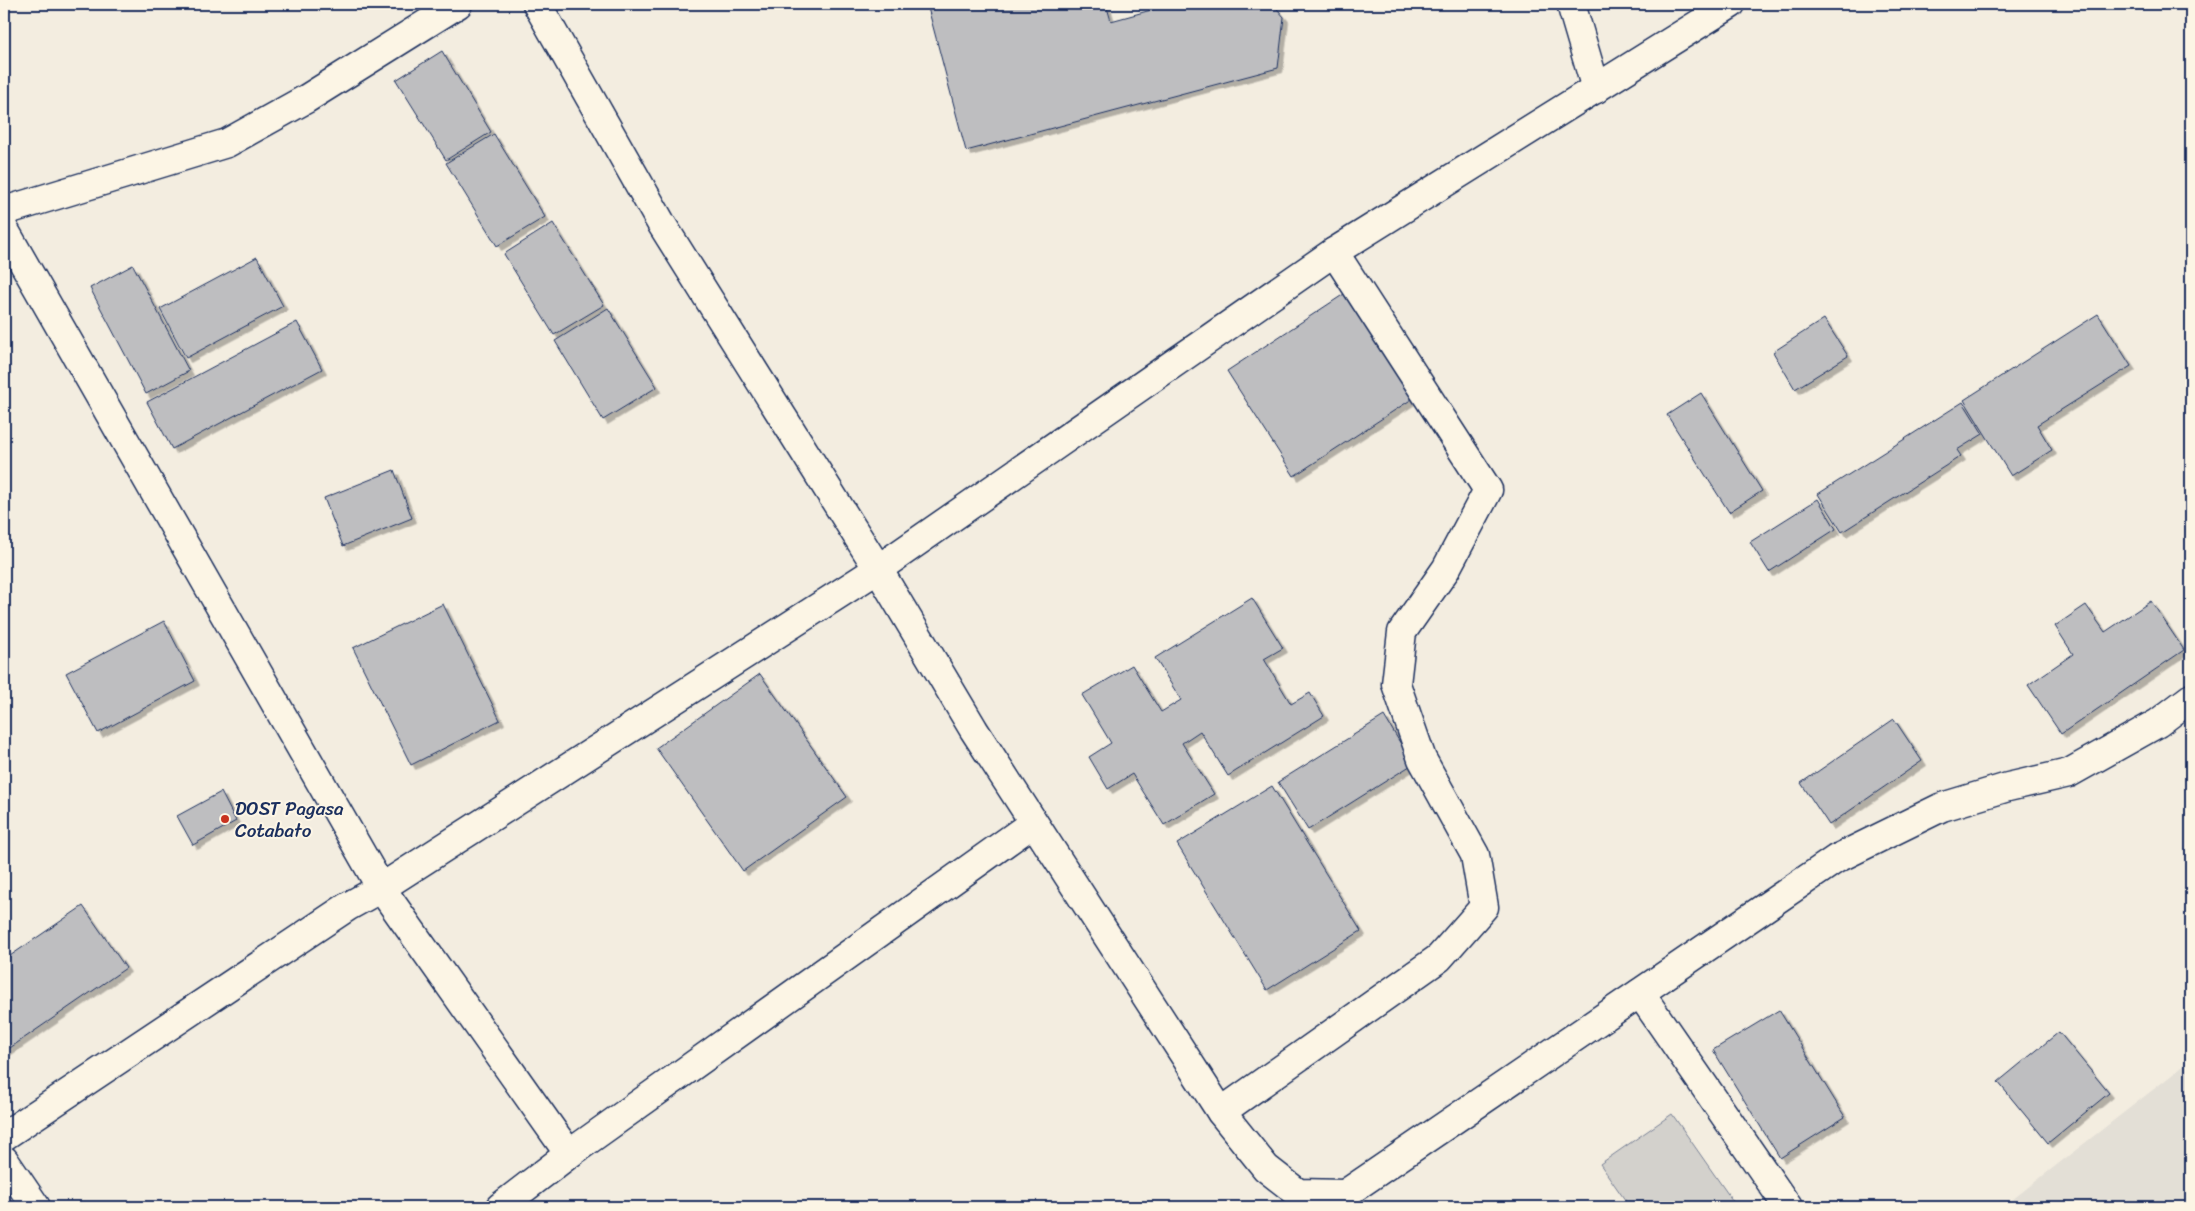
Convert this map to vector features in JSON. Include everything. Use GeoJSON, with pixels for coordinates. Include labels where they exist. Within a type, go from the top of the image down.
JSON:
{"type":"FeatureCollection","features":[{"type":"Feature","properties":{"kind":"street"},"geometry":{"type":"LineString","coordinates":[[4,211],[227,143],[306,99],[458,4]]}},
{"type":"Feature","properties":{"kind":"street"},"geometry":{"type":"LineString","coordinates":[[537,4],[660,223],[878,569],[974,730],[1033,823],[1221,1112],[1266,1168],[1298,1193],[1345,1194],[1836,859],[1942,807],[2008,787],[2069,773],[2158,723],[2191,698]]}},
{"type":"Feature","properties":{"kind":"street"},"geometry":{"type":"LineString","coordinates":[[1571,4],[1596,89]]}},
{"type":"Feature","properties":{"kind":"street"},"geometry":{"type":"LineString","coordinates":[[4,1136],[347,907],[381,888],[878,569],[1334,252],[1731,4]]}},
{"type":"Feature","properties":{"kind":"street"},"geometry":{"type":"LineString","coordinates":[[4,229],[381,888],[569,1154]]}},
{"type":"Feature","properties":{"kind":"street"},"geometry":{"type":"LineString","coordinates":[[1221,1112],[1439,958],[1484,906],[1476,855],[1422,759],[1396,684],[1402,632],[1446,569],[1488,490],[1334,252]]}},
{"type":"Feature","properties":{"kind":"street"},"geometry":{"type":"LineString","coordinates":[[500,1207],[569,1154],[1033,823]]}},
{"type":"Feature","properties":{"kind":"street"},"geometry":{"type":"LineString","coordinates":[[1640,992],[1788,1207]]}},
{"type":"Feature","properties":{"kind":"street"},"geometry":{"type":"LineString","coordinates":[[4,1160],[36,1207]]}},
{"type":"Feature","properties":{"kind":"shaded area"},"geometry":{"type":"Polygon","coordinates":[[[2191,1060],[2191,1207],[2003,1207],[2191,1060]]]}},
{"type":"Feature","properties":{"kind":"shaded area"},"geometry":{"type":"Polygon","coordinates":[[[1672,1114],[1737,1207],[1630,1207],[1600,1164],[1672,1114]]]}},
{"type":"Feature","properties":{"kind":"building"},"geometry":{"type":"Polygon","coordinates":[[[927,4],[1106,4],[1111,21],[1173,4],[1273,4],[1284,17],[1278,68],[966,151],[927,4]]]}},
{"type":"Feature","properties":{"kind":"building"},"geometry":{"type":"Polygon","coordinates":[[[442,51],[491,132],[446,160],[396,80],[442,51]]]}},
{"type":"Feature","properties":{"kind":"building"},"geometry":{"type":"Polygon","coordinates":[[[494,134],[545,217],[497,246],[446,163],[494,134]]]}},
{"type":"Feature","properties":{"kind":"building"},"geometry":{"type":"Polygon","coordinates":[[[553,223],[604,305],[554,335],[504,254],[553,223]]]}},
{"type":"Feature","properties":{"kind":"building"},"geometry":{"type":"Polygon","coordinates":[[[257,257],[283,306],[186,358],[160,309],[257,257]]]}},
{"type":"Feature","properties":{"kind":"building"},"geometry":{"type":"Polygon","coordinates":[[[133,265],[189,371],[146,394],[90,288],[133,265]]]}},
{"type":"Feature","properties":{"kind":"building"},"geometry":{"type":"Polygon","coordinates":[[[1344,294],[1412,399],[1294,476],[1227,371],[1344,294]]]}},
{"type":"Feature","properties":{"kind":"building"},"geometry":{"type":"Polygon","coordinates":[[[608,308],[657,387],[603,420],[555,341],[608,308]]]}},
{"type":"Feature","properties":{"kind":"building"},"geometry":{"type":"Polygon","coordinates":[[[2098,314],[2131,366],[2037,425],[2052,450],[2011,476],[1964,400],[2098,314]]]}},
{"type":"Feature","properties":{"kind":"building"},"geometry":{"type":"Polygon","coordinates":[[[1824,319],[1848,356],[1795,389],[1773,352],[1824,319]]]}},
{"type":"Feature","properties":{"kind":"building"},"geometry":{"type":"Polygon","coordinates":[[[297,322],[322,369],[172,449],[147,402],[297,322]]]}},
{"type":"Feature","properties":{"kind":"building"},"geometry":{"type":"Polygon","coordinates":[[[1701,393],[1762,491],[1729,512],[1667,415],[1701,393]]]}},
{"type":"Feature","properties":{"kind":"building"},"geometry":{"type":"Polygon","coordinates":[[[1963,402],[1983,434],[1957,450],[1961,456],[1842,532],[1818,494],[1963,402]]]}},
{"type":"Feature","properties":{"kind":"building"},"geometry":{"type":"Polygon","coordinates":[[[394,470],[412,518],[343,546],[324,498],[394,470]]]}},
{"type":"Feature","properties":{"kind":"building"},"geometry":{"type":"Polygon","coordinates":[[[1818,499],[1836,529],[1769,572],[1750,542],[1818,499]]]}},
{"type":"Feature","properties":{"kind":"building"},"geometry":{"type":"Polygon","coordinates":[[[1252,598],[1283,648],[1264,659],[1291,704],[1310,693],[1324,716],[1228,776],[1200,731],[1182,743],[1214,794],[1164,825],[1132,774],[1108,789],[1089,757],[1111,743],[1082,695],[1132,665],[1161,712],[1181,700],[1155,658],[1252,598]]]}},
{"type":"Feature","properties":{"kind":"building"},"geometry":{"type":"Polygon","coordinates":[[[2151,601],[2184,650],[2061,734],[2028,685],[2073,654],[2055,626],[2086,605],[2105,632],[2151,601]]]}},
{"type":"Feature","properties":{"kind":"building"},"geometry":{"type":"Polygon","coordinates":[[[443,604],[500,720],[411,765],[353,648],[443,604]]]}},
{"type":"Feature","properties":{"kind":"building"},"geometry":{"type":"Polygon","coordinates":[[[164,621],[195,681],[98,733],[66,673],[164,621]]]}},
{"type":"Feature","properties":{"kind":"building"},"geometry":{"type":"Polygon","coordinates":[[[760,674],[847,797],[743,871],[656,748],[760,674]]]}},
{"type":"Feature","properties":{"kind":"building"},"geometry":{"type":"Polygon","coordinates":[[[1384,716],[1413,764],[1308,830],[1278,782],[1384,716]]]}},
{"type":"Feature","properties":{"kind":"building"},"geometry":{"type":"Polygon","coordinates":[[[1894,719],[1922,761],[1829,825],[1801,783],[1894,719]]]}},
{"type":"Feature","properties":{"kind":"building"},"geometry":{"type":"Polygon","coordinates":[[[1272,786],[1361,931],[1267,990],[1177,844],[1272,786]]]}},
{"type":"Feature","properties":{"kind":"building"},"geometry":{"type":"Polygon","coordinates":[[[221,792],[236,821],[193,845],[177,816],[221,792]]]}},
{"type":"Feature","properties":{"kind":"building"},"geometry":{"type":"Polygon","coordinates":[[[83,906],[126,968],[4,1052],[4,960],[83,906]]]}},
{"type":"Feature","properties":{"kind":"building"},"geometry":{"type":"Polygon","coordinates":[[[1779,1010],[1845,1117],[1780,1158],[1713,1050],[1779,1010]]]}},
{"type":"Feature","properties":{"kind":"building"},"geometry":{"type":"Polygon","coordinates":[[[2059,1032],[2109,1093],[2048,1143],[1998,1082],[2059,1032]]]}},
{"type":"Feature","properties":{"kind":"place","name":"DOST Pagasa Cotabato"},"geometry":{"type":"Point","coordinates":[225,819]}}]}
